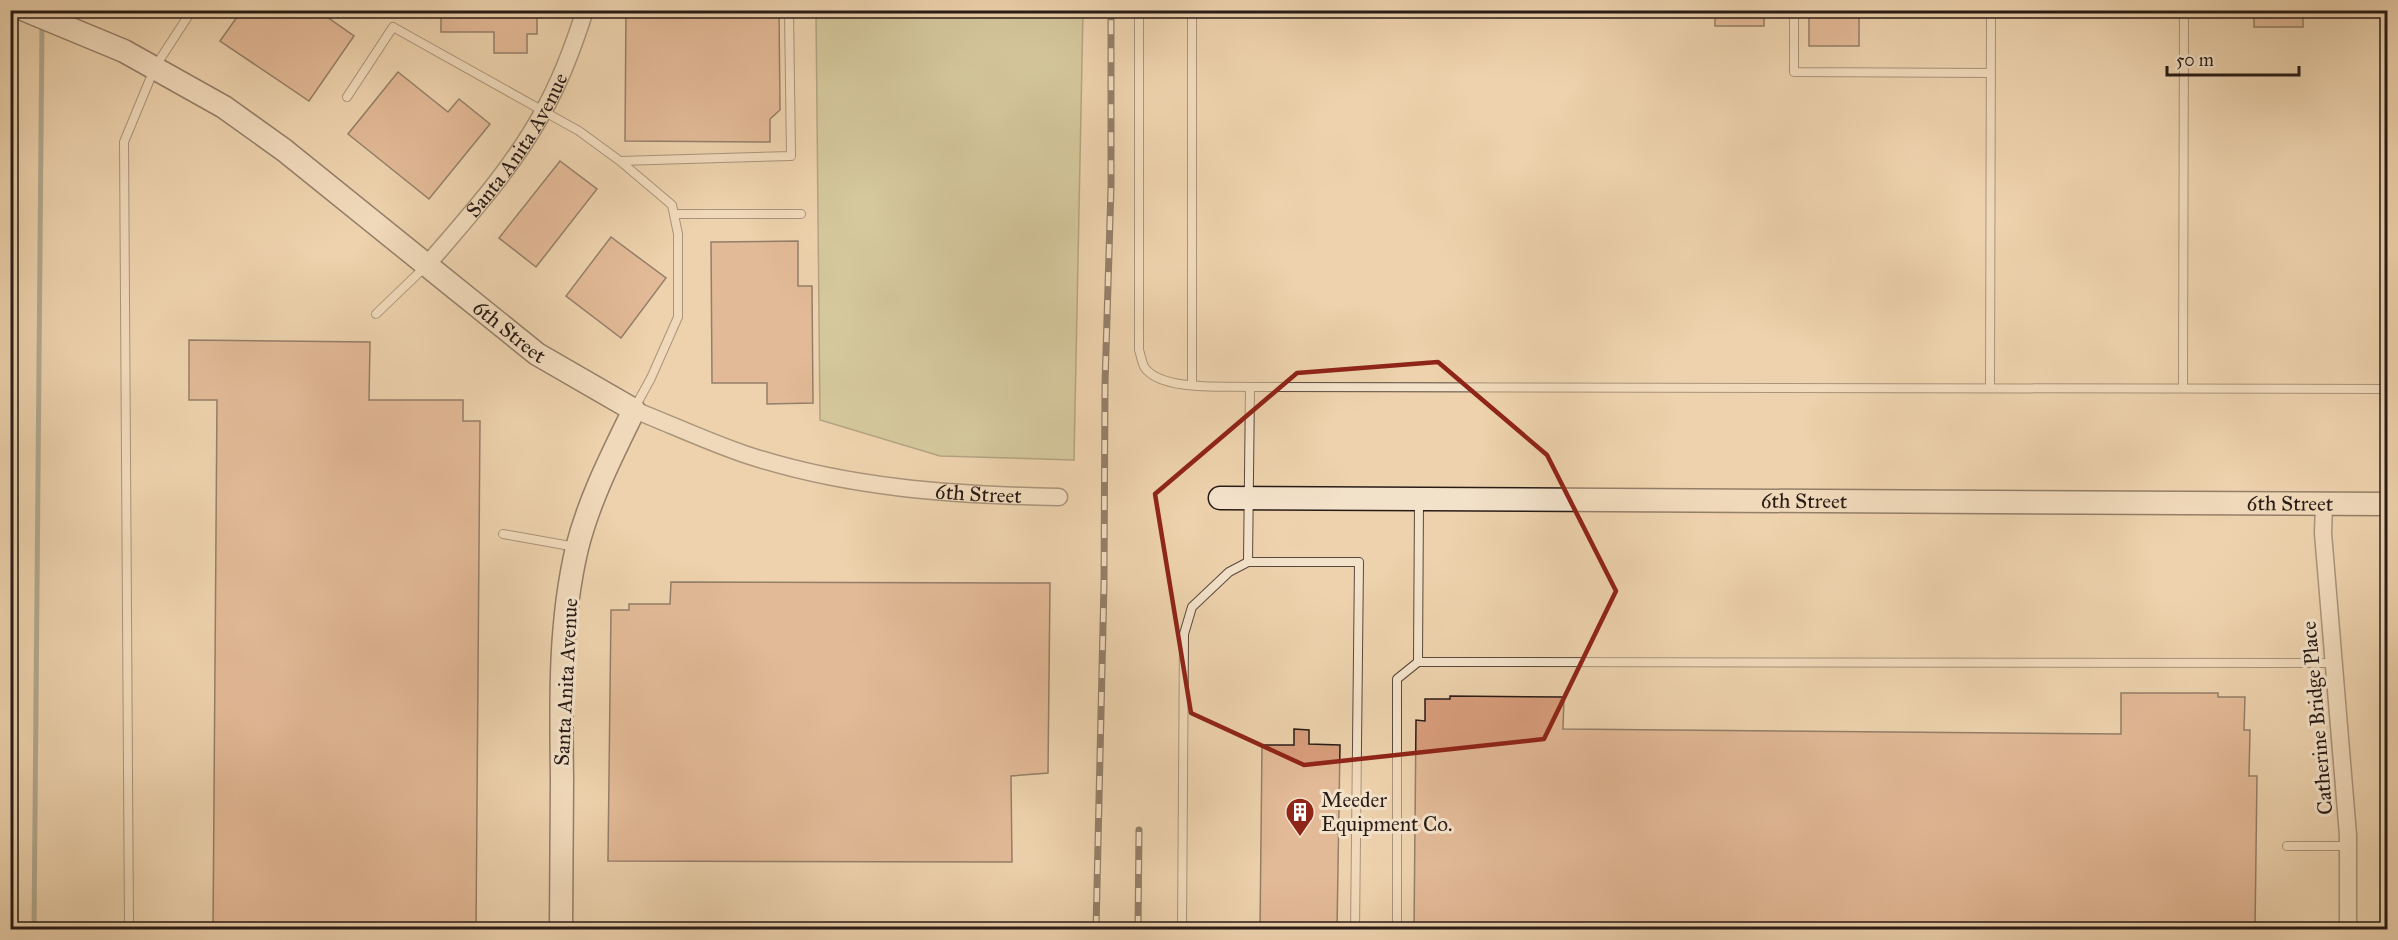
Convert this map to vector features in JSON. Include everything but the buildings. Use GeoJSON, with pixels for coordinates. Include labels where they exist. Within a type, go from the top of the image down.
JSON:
{"type":"FeatureCollection","features":[{"type":"Feature","properties":{"kind":"street","name":"6th Street"},"geometry":{"type":"LineString","coordinates":[[25,10],[88,35],[155,67],[224,107],[254,128],[537,354],[587,385],[634,410],[743,454],[840,478],[896,488],[942,492],[1059,497]]}},
{"type":"Feature","properties":{"kind":"street","name":"Santa Anita Avenue"},"geometry":{"type":"LineString","coordinates":[[426,266],[504,173],[543,112],[573,47],[585,10]]}},
{"type":"Feature","properties":{"kind":"street","name":"Santa Anita Avenue"},"geometry":{"type":"LineString","coordinates":[[561,930],[564,625],[578,547],[603,472],[634,410]]}},
{"type":"Feature","properties":{"kind":"street","name":"6th Street"},"geometry":{"type":"LineString","coordinates":[[1220,498],[2388,504]]}},
{"type":"Feature","properties":{"kind":"street","name":"Catherine Bridge Place"},"geometry":{"type":"LineString","coordinates":[[2324,504],[2324,533],[2348,846],[2348,930]]}},
{"type":"Feature","properties":{"kind":"lane"},"geometry":{"type":"LineString","coordinates":[[129,930],[124,142],[155,67],[192,10]]}},
{"type":"Feature","properties":{"kind":"lane"},"geometry":{"type":"LineString","coordinates":[[620,161],[791,156],[789,10]]}},
{"type":"Feature","properties":{"kind":"lane"},"geometry":{"type":"LineString","coordinates":[[1139,10],[1139,350],[1144,368],[1161,380],[1192,385],[1250,387],[2388,389]]}},
{"type":"Feature","properties":{"kind":"lane"},"geometry":{"type":"LineString","coordinates":[[1192,10],[1192,385]]}},
{"type":"Feature","properties":{"kind":"lane"},"geometry":{"type":"LineString","coordinates":[[1794,10],[1794,72],[1990,73]]}},
{"type":"Feature","properties":{"kind":"lane"},"geometry":{"type":"LineString","coordinates":[[1990,388],[1991,10]]}},
{"type":"Feature","properties":{"kind":"lane"},"geometry":{"type":"LineString","coordinates":[[2183,388],[2184,10]]}},
{"type":"Feature","properties":{"kind":"lane"},"geometry":{"type":"LineString","coordinates":[[347,97],[393,27],[579,131],[620,161],[672,206],[678,234],[678,317],[634,410]]}},
{"type":"Feature","properties":{"kind":"lane"},"geometry":{"type":"LineString","coordinates":[[674,214],[801,214]]}},
{"type":"Feature","properties":{"kind":"lane"},"geometry":{"type":"LineString","coordinates":[[376,314],[426,266]]}},
{"type":"Feature","properties":{"kind":"lane"},"geometry":{"type":"LineString","coordinates":[[1248,562],[1250,387]]}},
{"type":"Feature","properties":{"kind":"lane"},"geometry":{"type":"LineString","coordinates":[[1418,662],[1419,499]]}},
{"type":"Feature","properties":{"kind":"lane"},"geometry":{"type":"LineString","coordinates":[[503,534],[578,547]]}},
{"type":"Feature","properties":{"kind":"lane"},"geometry":{"type":"LineString","coordinates":[[1182,930],[1184,634],[1192,607],[1229,573],[1248,562],[1359,562],[1355,930]]}},
{"type":"Feature","properties":{"kind":"lane"},"geometry":{"type":"LineString","coordinates":[[1397,930],[1397,680],[1418,662],[2335,663]]}},
{"type":"Feature","properties":{"kind":"lane"},"geometry":{"type":"LineString","coordinates":[[2287,846],[2348,846]]}},
{"type":"Feature","properties":{"kind":"lane"},"geometry":{"type":"LineString","coordinates":[[761,930],[852,928]]}},
{"type":"Feature","properties":{"kind":"highlighted area"},"geometry":{"type":"Polygon","coordinates":[[[1438,362],[1547,455],[1616,591],[1544,739],[1304,765],[1191,713],[1155,494],[1297,373],[1438,362]]]}},
{"type":"Feature","properties":{"kind":"green space"},"geometry":{"type":"Polygon","coordinates":[[[816,11],[1083,11],[1074,460],[940,456],[820,420],[816,11]]]}},
{"type":"Feature","properties":{"kind":"waterway"},"geometry":{"type":"LineString","coordinates":[[34,930],[42,24]]}},
{"type":"Feature","properties":{"kind":"railway"},"geometry":{"type":"LineString","coordinates":[[1096,930],[1104,583],[1105,384],[1111,187],[1111,10]]}},
{"type":"Feature","properties":{"kind":"railway"},"geometry":{"type":"LineString","coordinates":[[1138,930],[1139,830]]}},
{"type":"Feature","properties":{"kind":"place","name":"Meeder Equipment Co."},"geometry":{"type":"Point","coordinates":[1300,838]}}]}
